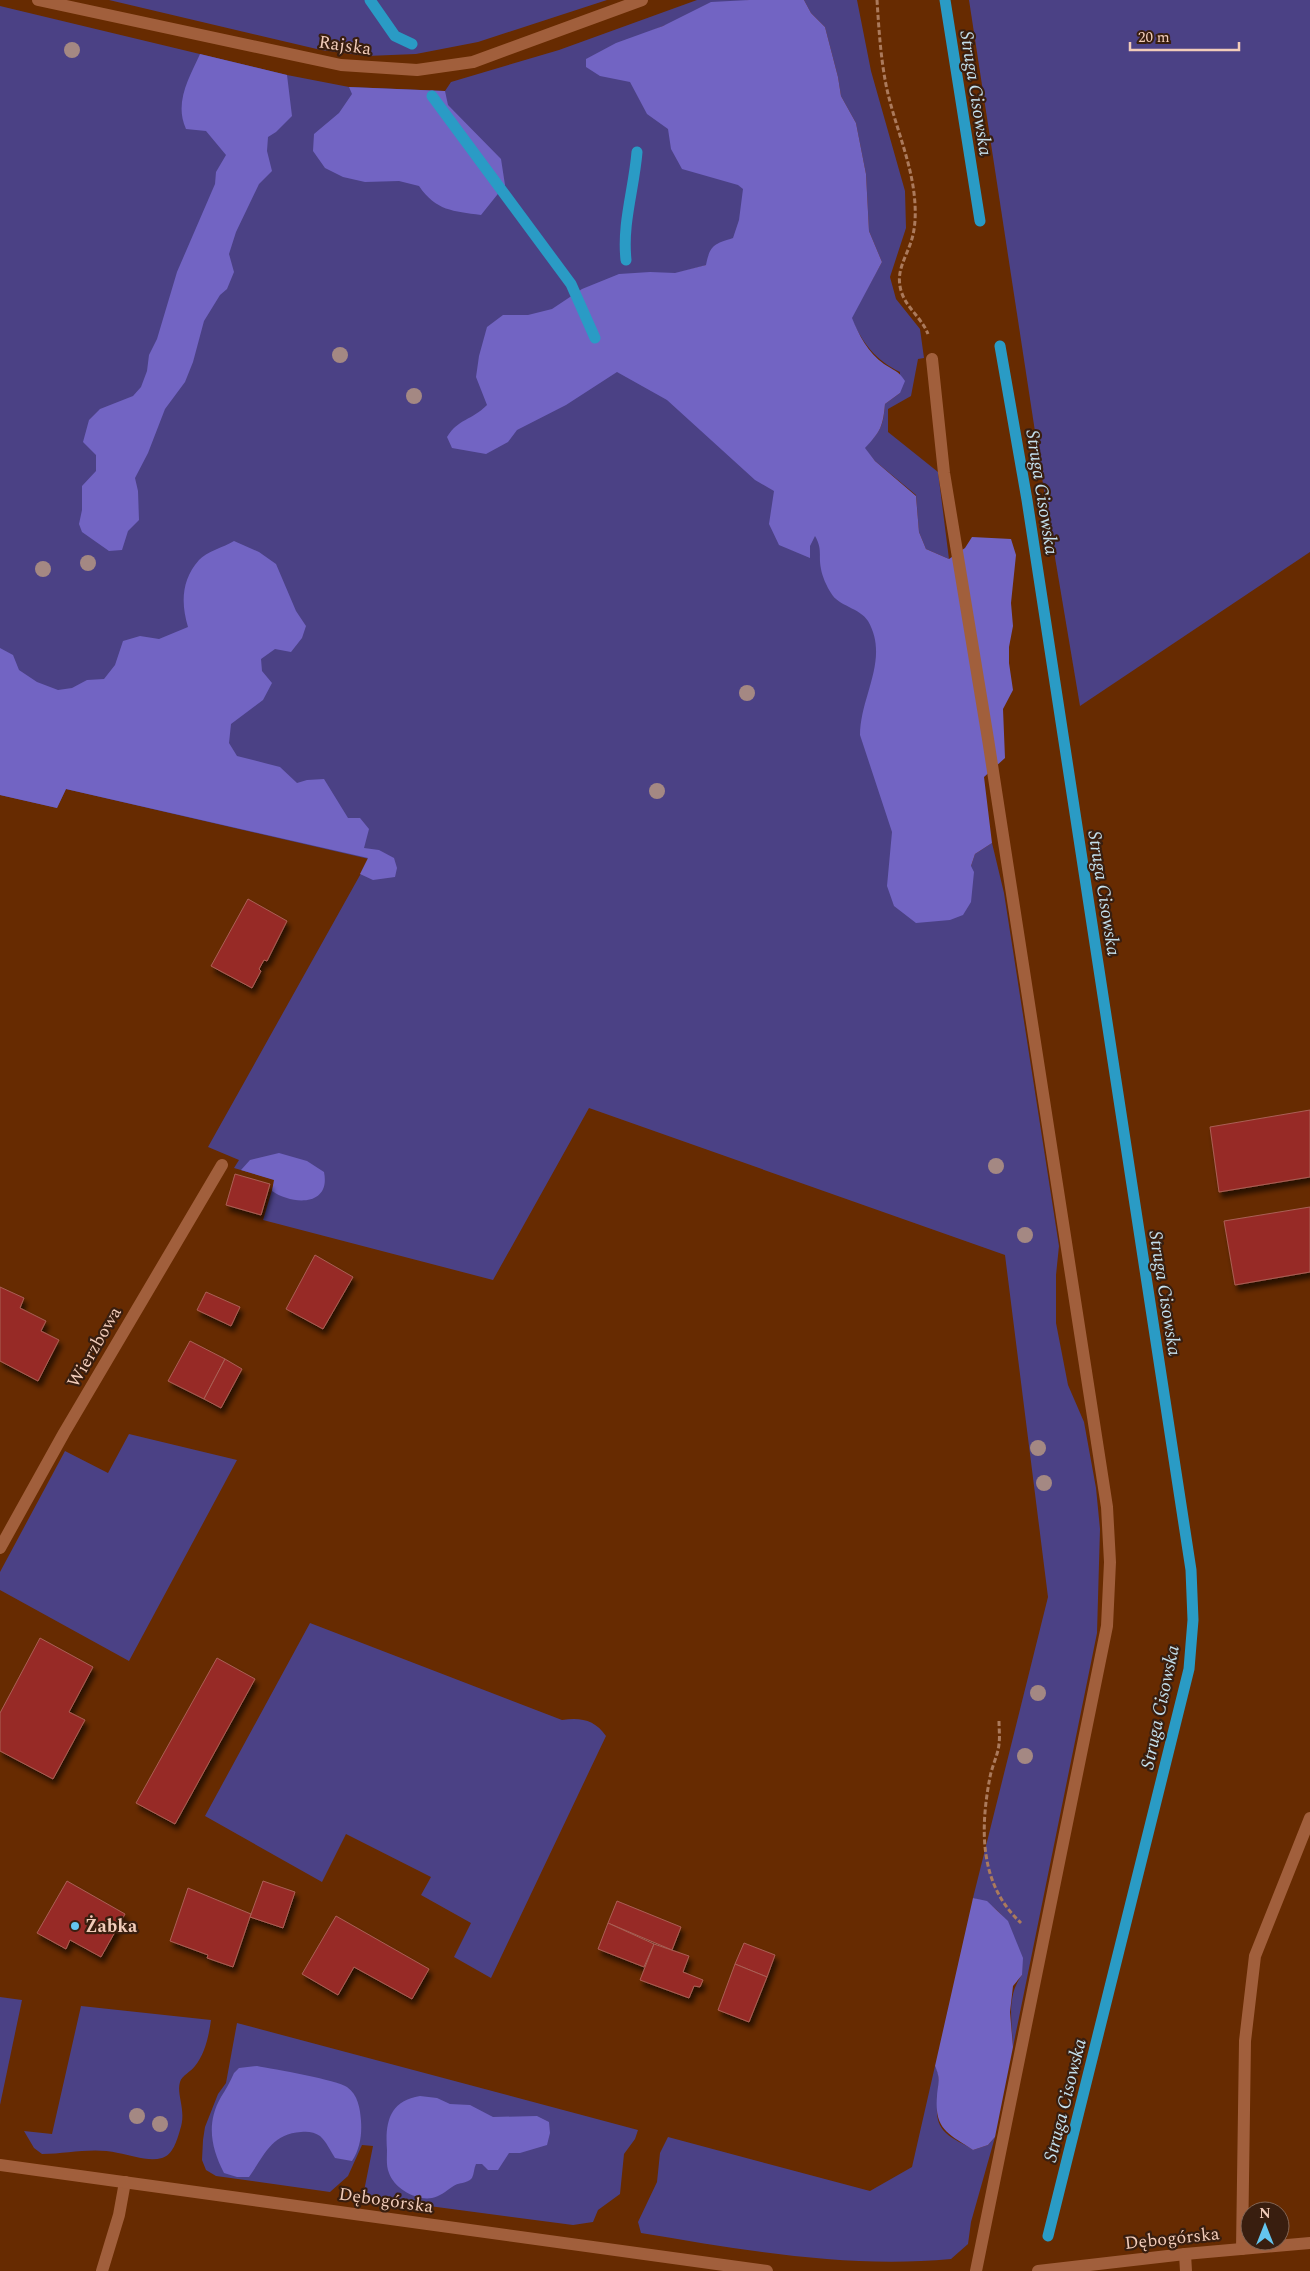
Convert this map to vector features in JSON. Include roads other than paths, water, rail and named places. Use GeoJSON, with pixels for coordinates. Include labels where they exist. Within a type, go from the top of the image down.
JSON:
{"type":"FeatureCollection","features":[{"type":"Feature","properties":{"kind":"street","name":"Rajska"},"geometry":{"type":"LineString","coordinates":[[38,0],[342,65],[417,70],[473,62],[642,0]]}},
{"type":"Feature","properties":{"kind":"street"},"geometry":{"type":"LineString","coordinates":[[932,359],[944,473],[988,739],[1107,1507],[1110,1562],[1107,1626],[976,2271]]}},
{"type":"Feature","properties":{"kind":"street","name":"Wierzbowa"},"geometry":{"type":"LineString","coordinates":[[0,1548],[64,1433],[222,1165]]}},
{"type":"Feature","properties":{"kind":"street"},"geometry":{"type":"LineString","coordinates":[[1243,2201],[1246,2041],[1255,1956],[1310,1818]]}},
{"type":"Feature","properties":{"kind":"street","name":"Dębogórska"},"geometry":{"type":"LineString","coordinates":[[0,2165],[767,2271]]}},
{"type":"Feature","properties":{"kind":"street"},"geometry":{"type":"LineString","coordinates":[[102,2271],[119,2216],[125,2182]]}},
{"type":"Feature","properties":{"kind":"street","name":"Dębogórska"},"geometry":{"type":"LineString","coordinates":[[1290,2245],[1310,2243]]}},
{"type":"Feature","properties":{"kind":"street","name":"Dębogórska"},"geometry":{"type":"LineString","coordinates":[[1038,2271],[1240,2249]]}},
{"type":"Feature","properties":{"kind":"street"},"geometry":{"type":"LineString","coordinates":[[1185,2254],[1186,2271]]}},
{"type":"Feature","properties":{"kind":"waterway"},"geometry":{"type":"LineString","coordinates":[[370,0],[395,36],[412,44]]}},
{"type":"Feature","properties":{"kind":"waterway","name":"Struga Cisowska"},"geometry":{"type":"LineString","coordinates":[[945,0],[980,221]]}},
{"type":"Feature","properties":{"kind":"waterway"},"geometry":{"type":"LineString","coordinates":[[432,96],[571,284],[595,338]]}},
{"type":"Feature","properties":{"kind":"waterway"},"geometry":{"type":"LineString","coordinates":[[626,260],[627,219],[637,152]]}},
{"type":"Feature","properties":{"kind":"waterway","name":"Struga Cisowska"},"geometry":{"type":"LineString","coordinates":[[1000,346],[1027,500],[1191,1570],[1193,1620],[1189,1669],[1048,2236]]}},
{"type":"Feature","properties":{"kind":"place","name":"Żabka"},"geometry":{"type":"Point","coordinates":[75,1926]}}]}
